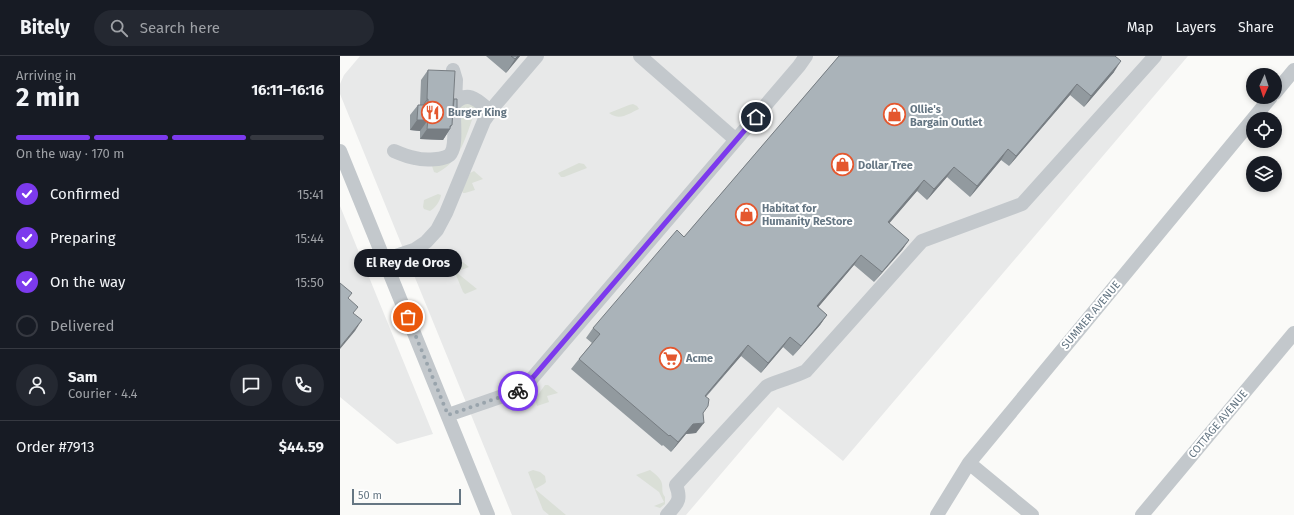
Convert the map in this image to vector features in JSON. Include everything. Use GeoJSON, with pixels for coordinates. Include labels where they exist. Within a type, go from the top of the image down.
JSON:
{"type":"FeatureCollection","features":[{"type":"Feature","properties":{"kind":"street"},"geometry":{"type":"LineString","coordinates":[[384,260],[414,250],[426,242],[437,230],[446,213],[484,121],[537,56]]}},
{"type":"Feature","properties":{"kind":"street"},"geometry":{"type":"LineString","coordinates":[[640,56],[736,140]]}},
{"type":"Feature","properties":{"kind":"street"},"geometry":{"type":"LineString","coordinates":[[448,415],[520,390],[529,382],[806,56]]}},
{"type":"Feature","properties":{"kind":"street"},"geometry":{"type":"LineString","coordinates":[[667,515],[677,503],[680,494],[676,485],[768,386],[781,380],[795,377],[806,371],[922,241],[1022,204],[1155,56]]}},
{"type":"Feature","properties":{"kind":"street"},"geometry":{"type":"LineString","coordinates":[[394,152],[416,159],[447,157],[451,153],[454,144],[456,80],[453,70]]}},
{"type":"Feature","properties":{"kind":"street"},"geometry":{"type":"LineString","coordinates":[[1282,85],[1294,70]]}},
{"type":"Feature","properties":{"kind":"street"},"geometry":{"type":"LineString","coordinates":[[455,110],[460,98],[467,96],[475,98],[490,112]]}},
{"type":"Feature","properties":{"kind":"street","name":"SUMMER AVENUE"},"geometry":{"type":"LineString","coordinates":[[1259,112],[1265,104]]}},
{"type":"Feature","properties":{"kind":"street","name":"SUMMER AVENUE"},"geometry":{"type":"LineString","coordinates":[[937,515],[969,463],[1246,127]]}},
{"type":"Feature","properties":{"kind":"street"},"geometry":{"type":"LineString","coordinates":[[340,151],[488,515]]}},
{"type":"Feature","properties":{"kind":"street","name":"COTTAGE AVENUE"},"geometry":{"type":"LineString","coordinates":[[1142,515],[1294,333]]}},
{"type":"Feature","properties":{"kind":"street"},"geometry":{"type":"LineString","coordinates":[[969,463],[1032,515]]}},
{"type":"Feature","properties":{"kind":"shaded area"},"geometry":{"type":"Polygon","coordinates":[[[360,56],[1188,56],[843,461],[778,407],[686,515],[512,515],[340,94],[340,84],[344,75],[360,56]]]}},
{"type":"Feature","properties":{"kind":"shaded area"},"geometry":{"type":"Polygon","coordinates":[[[467,101],[475,107],[475,112],[462,147],[452,162],[437,173],[434,172],[432,166],[459,149],[461,140],[460,106],[467,101]]]}},
{"type":"Feature","properties":{"kind":"shaded area"},"geometry":{"type":"Polygon","coordinates":[[[633,104],[639,109],[628,115],[620,117],[609,113],[629,105],[633,104]]]}},
{"type":"Feature","properties":{"kind":"shaded area"},"geometry":{"type":"Polygon","coordinates":[[[579,163],[584,164],[587,168],[564,177],[561,177],[558,173],[579,163]]]}},
{"type":"Feature","properties":{"kind":"shaded area"},"geometry":{"type":"Polygon","coordinates":[[[474,171],[483,179],[472,183],[475,190],[463,193],[462,191],[470,173],[474,171]]]}},
{"type":"Feature","properties":{"kind":"shaded area"},"geometry":{"type":"Polygon","coordinates":[[[438,194],[441,195],[440,200],[435,206],[430,211],[424,209],[424,200],[438,194]]]}},
{"type":"Feature","properties":{"kind":"shaded area"},"geometry":{"type":"Polygon","coordinates":[[[340,206],[433,434],[397,444],[340,397],[340,206]]]}},
{"type":"Feature","properties":{"kind":"shaded area"},"geometry":{"type":"Polygon","coordinates":[[[449,251],[469,267],[456,272],[477,289],[465,294],[463,292],[447,253],[449,251]]]}},
{"type":"Feature","properties":{"kind":"shaded area"},"geometry":{"type":"Polygon","coordinates":[[[545,385],[548,385],[558,393],[547,396],[549,402],[537,406],[535,399],[545,385]]]}},
{"type":"Feature","properties":{"kind":"shaded area"},"geometry":{"type":"Polygon","coordinates":[[[533,470],[540,472],[545,476],[546,482],[535,489],[566,515],[549,515],[543,510],[528,472],[533,470]]]}},
{"type":"Feature","properties":{"kind":"shaded area"},"geometry":{"type":"Polygon","coordinates":[[[650,470],[659,478],[662,484],[665,504],[660,508],[654,506],[664,502],[659,492],[636,475],[650,470]]]}},
{"type":"Feature","properties":{"kind":"building"},"geometry":{"type":"Polygon","coordinates":[[[511,56],[518,56],[515,59],[511,56]]]}},
{"type":"Feature","properties":{"kind":"building"},"geometry":{"type":"Polygon","coordinates":[[[839,56],[1115,56],[1121,61],[1091,96],[1077,84],[1016,156],[1008,149],[977,186],[954,167],[934,189],[924,180],[888,222],[909,240],[882,272],[861,255],[817,306],[827,315],[801,346],[790,337],[768,363],[748,345],[705,396],[709,399],[708,406],[703,413],[704,423],[693,424],[678,442],[579,359],[600,334],[593,328],[677,230],[684,237],[839,56]]]}},
{"type":"Feature","properties":{"kind":"building","name":"Burger King"},"geometry":{"type":"Polygon","coordinates":[[[428,70],[455,71],[452,125],[450,126],[450,129],[427,129],[428,120],[417,120],[418,105],[428,105],[428,70]]]}},
{"type":"Feature","properties":{"kind":"building"},"geometry":{"type":"Polygon","coordinates":[[[454,99],[457,99],[457,112],[453,112],[454,99]]]}},
{"type":"Feature","properties":{"kind":"building"},"geometry":{"type":"Polygon","coordinates":[[[340,283],[352,293],[348,298],[358,307],[353,313],[362,320],[340,347],[340,283]]]}},
{"type":"Feature","properties":{"kind":"way so far"},"geometry":{"type":"LineString","coordinates":[[408,317],[448,415],[518,391]]}},
{"type":"Feature","properties":{"kind":"place","name":"Burger King"},"geometry":{"type":"Point","coordinates":[433,112]}},
{"type":"Feature","properties":{"kind":"place","name":"Ollie's Bargain Outlet"},"geometry":{"type":"Point","coordinates":[895,115]}},
{"type":"Feature","properties":{"kind":"place","name":"Dollar Tree"},"geometry":{"type":"Point","coordinates":[842,165]}},
{"type":"Feature","properties":{"kind":"place","name":"Habitat for Humanity ReStore"},"geometry":{"type":"Point","coordinates":[747,214]}},
{"type":"Feature","properties":{"kind":"place","name":"El Rey de Oros"},"geometry":{"type":"Point","coordinates":[408,317]}},
{"type":"Feature","properties":{"kind":"place","name":"Acme"},"geometry":{"type":"Point","coordinates":[670,358]}},
{"type":"Feature","properties":{"kind":"route"},"geometry":{"type":"LineString","coordinates":[[518,391],[529,382],[756,117]]}}]}
